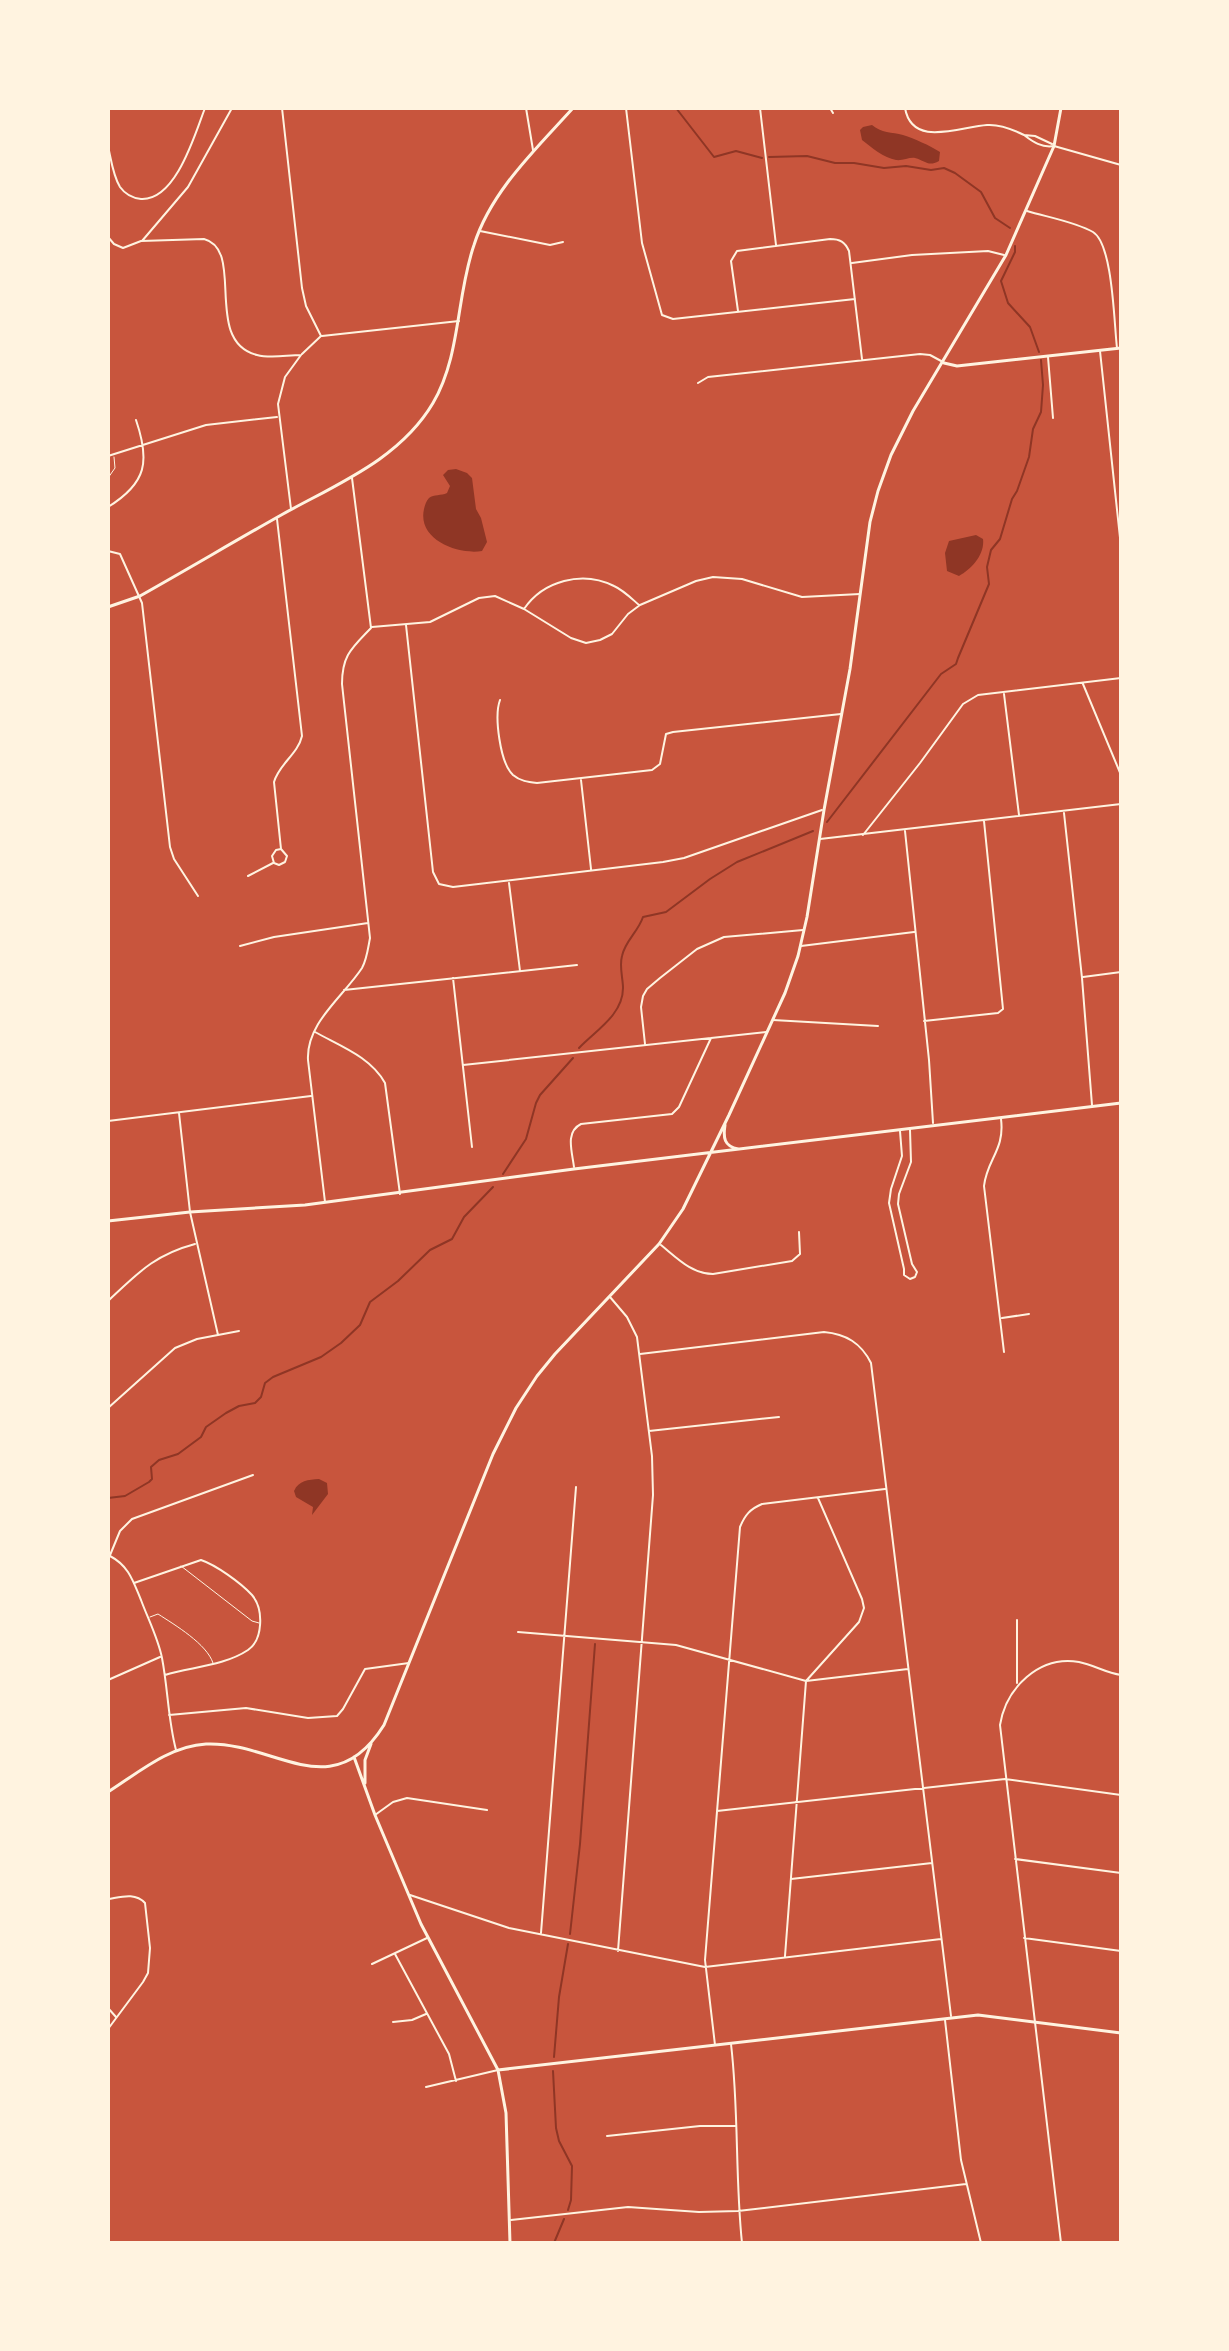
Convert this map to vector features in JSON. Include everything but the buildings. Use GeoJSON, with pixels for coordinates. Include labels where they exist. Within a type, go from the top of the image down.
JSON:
{"type":"FeatureCollection","features":[{"type":"Feature","properties":{"kind":"street"},"geometry":{"type":"LineString","coordinates":[[108,146],[118,184],[128,196],[147,199],[156,195],[174,177],[188,154],[205,108]]}},
{"type":"Feature","properties":{"kind":"street"},"geometry":{"type":"LineString","coordinates":[[141,241],[188,187],[232,108]]}},
{"type":"Feature","properties":{"kind":"street"},"geometry":{"type":"LineString","coordinates":[[282,108],[302,288],[306,306],[321,336]]}},
{"type":"Feature","properties":{"kind":"street"},"geometry":{"type":"LineString","coordinates":[[526,108],[534,153]]}},
{"type":"Feature","properties":{"kind":"street"},"geometry":{"type":"LineString","coordinates":[[108,607],[140,596],[352,476],[405,439],[425,415],[446,376],[470,259],[479,231],[497,199],[573,108]]}},
{"type":"Feature","properties":{"kind":"street"},"geometry":{"type":"LineString","coordinates":[[626,108],[642,243],[662,315],[673,319],[855,299]]}},
{"type":"Feature","properties":{"kind":"street"},"geometry":{"type":"LineString","coordinates":[[760,108],[776,245]]}},
{"type":"Feature","properties":{"kind":"street"},"geometry":{"type":"LineString","coordinates":[[830,108],[833,113]]}},
{"type":"Feature","properties":{"kind":"street"},"geometry":{"type":"LineString","coordinates":[[905,108],[908,121],[921,131],[995,125],[1121,165]]}},
{"type":"Feature","properties":{"kind":"street"},"geometry":{"type":"LineString","coordinates":[[365,1786],[365,1760],[384,1725],[487,1469],[516,1408],[546,1365],[659,1244],[685,1205],[785,993],[805,930],[842,714],[870,522],[883,476],[913,411],[1006,255],[1054,146],[1061,108]]}},
{"type":"Feature","properties":{"kind":"street"},"geometry":{"type":"LineString","coordinates":[[698,383],[708,377],[920,354],[957,366],[1119,348],[1105,245],[1091,231],[1027,211]]}},
{"type":"Feature","properties":{"kind":"street"},"geometry":{"type":"LineString","coordinates":[[479,231],[550,245],[563,242]]}},
{"type":"Feature","properties":{"kind":"street"},"geometry":{"type":"LineString","coordinates":[[108,237],[123,248],[141,241],[211,241],[221,257],[229,321],[236,342],[256,355],[301,355]]}},
{"type":"Feature","properties":{"kind":"street"},"geometry":{"type":"LineString","coordinates":[[738,312],[731,261],[734,253],[742,249],[830,239],[844,243],[851,263],[862,359]]}},
{"type":"Feature","properties":{"kind":"street"},"geometry":{"type":"LineString","coordinates":[[851,263],[912,255],[988,251],[1006,255]]}},
{"type":"Feature","properties":{"kind":"street"},"geometry":{"type":"LineString","coordinates":[[292,509],[278,404],[282,384],[301,355],[321,336],[459,321]]}},
{"type":"Feature","properties":{"kind":"street"},"geometry":{"type":"LineString","coordinates":[[1100,350],[1121,547]]}},
{"type":"Feature","properties":{"kind":"street"},"geometry":{"type":"LineString","coordinates":[[1048,356],[1053,418]]}},
{"type":"Feature","properties":{"kind":"street"},"geometry":{"type":"LineString","coordinates":[[108,456],[206,425],[279,417]]}},
{"type":"Feature","properties":{"kind":"street"},"geometry":{"type":"LineString","coordinates":[[108,507],[123,497],[143,471],[144,445],[136,420]]}},
{"type":"Feature","properties":{"kind":"street"},"geometry":{"type":"LineString","coordinates":[[352,476],[371,628]]}},
{"type":"Feature","properties":{"kind":"street"},"geometry":{"type":"LineString","coordinates":[[277,518],[302,736],[274,782],[281,849]]}},
{"type":"Feature","properties":{"kind":"street"},"geometry":{"type":"LineString","coordinates":[[108,551],[120,554],[140,596],[170,847],[174,859],[198,896]]}},
{"type":"Feature","properties":{"kind":"street"},"geometry":{"type":"LineString","coordinates":[[325,1202],[308,1053],[314,1032],[363,967],[368,953],[369,923],[342,684],[342,668],[351,649],[371,628],[438,619],[479,598],[495,596],[524,609],[571,638],[586,643],[612,634],[640,605],[696,581],[723,577],[742,579],[802,597],[860,594]]}},
{"type":"Feature","properties":{"kind":"street"},"geometry":{"type":"LineString","coordinates":[[524,609],[538,592],[558,582],[578,579],[614,586],[640,605]]}},
{"type":"Feature","properties":{"kind":"street"},"geometry":{"type":"LineString","coordinates":[[406,625],[435,878],[439,884],[453,887],[684,858],[824,810]]}},
{"type":"Feature","properties":{"kind":"street"},"geometry":{"type":"LineString","coordinates":[[863,835],[963,704],[978,695],[1121,678]]}},
{"type":"Feature","properties":{"kind":"street"},"geometry":{"type":"LineString","coordinates":[[1082,683],[1121,775]]}},
{"type":"Feature","properties":{"kind":"street"},"geometry":{"type":"LineString","coordinates":[[1004,693],[1019,816]]}},
{"type":"Feature","properties":{"kind":"street"},"geometry":{"type":"LineString","coordinates":[[500,700],[496,710],[504,760],[510,773],[521,781],[537,783],[652,770],[660,764],[666,734],[673,732],[842,714]]}},
{"type":"Feature","properties":{"kind":"street"},"geometry":{"type":"LineString","coordinates":[[581,779],[591,871]]}},
{"type":"Feature","properties":{"kind":"street"},"geometry":{"type":"LineString","coordinates":[[819,840],[1121,804]]}},
{"type":"Feature","properties":{"kind":"street"},"geometry":{"type":"LineString","coordinates":[[1064,812],[1092,1106]]}},
{"type":"Feature","properties":{"kind":"street"},"geometry":{"type":"LineString","coordinates":[[924,1021],[998,1013],[1003,1009],[984,820]]}},
{"type":"Feature","properties":{"kind":"street"},"geometry":{"type":"LineString","coordinates":[[905,830],[933,1127]]}},
{"type":"Feature","properties":{"kind":"street"},"geometry":{"type":"LineString","coordinates":[[274,863],[273,854],[281,849]]}},
{"type":"Feature","properties":{"kind":"street"},"geometry":{"type":"LineString","coordinates":[[248,876],[274,863],[281,865],[287,860],[287,853],[281,849]]}},
{"type":"Feature","properties":{"kind":"street"},"geometry":{"type":"LineString","coordinates":[[509,881],[520,971]]}},
{"type":"Feature","properties":{"kind":"street"},"geometry":{"type":"LineString","coordinates":[[240,946],[274,937],[369,923]]}},
{"type":"Feature","properties":{"kind":"street"},"geometry":{"type":"LineString","coordinates":[[645,1044],[641,1007],[643,996],[647,989],[697,949],[724,937],[805,930]]}},
{"type":"Feature","properties":{"kind":"street"},"geometry":{"type":"LineString","coordinates":[[800,946],[915,932]]}},
{"type":"Feature","properties":{"kind":"street"},"geometry":{"type":"LineString","coordinates":[[344,990],[577,965]]}},
{"type":"Feature","properties":{"kind":"street"},"geometry":{"type":"LineString","coordinates":[[1082,978],[1121,972]]}},
{"type":"Feature","properties":{"kind":"street"},"geometry":{"type":"LineString","coordinates":[[453,978],[472,1147]]}},
{"type":"Feature","properties":{"kind":"street"},"geometry":{"type":"LineString","coordinates":[[773,1020],[878,1026]]}},
{"type":"Feature","properties":{"kind":"street"},"geometry":{"type":"LineString","coordinates":[[314,1032],[370,1063],[385,1083],[400,1194]]}},
{"type":"Feature","properties":{"kind":"street"},"geometry":{"type":"LineString","coordinates":[[463,1065],[768,1032]]}},
{"type":"Feature","properties":{"kind":"street"},"geometry":{"type":"LineString","coordinates":[[574,1169],[571,1131],[575,1127],[672,1114],[679,1107],[711,1037]]}},
{"type":"Feature","properties":{"kind":"street"},"geometry":{"type":"LineString","coordinates":[[108,1121],[313,1096]]}},
{"type":"Feature","properties":{"kind":"street"},"geometry":{"type":"LineString","coordinates":[[108,1221],[400,1194],[574,1169],[1121,1103]]}},
{"type":"Feature","properties":{"kind":"street"},"geometry":{"type":"LineString","coordinates":[[179,1113],[190,1212],[218,1335]]}},
{"type":"Feature","properties":{"kind":"street"},"geometry":{"type":"LineString","coordinates":[[1001,1118],[1003,1138],[984,1186],[1004,1352]]}},
{"type":"Feature","properties":{"kind":"street"},"geometry":{"type":"LineString","coordinates":[[726,1122],[726,1143],[742,1150]]}},
{"type":"Feature","properties":{"kind":"street"},"geometry":{"type":"LineString","coordinates":[[900,1131],[902,1156],[889,1194],[889,1207],[904,1275],[910,1279],[917,1272],[912,1264],[898,1204],[911,1162],[910,1130]]}},
{"type":"Feature","properties":{"kind":"street"},"geometry":{"type":"LineString","coordinates":[[659,1244],[691,1269],[713,1274],[792,1261],[800,1254],[799,1232]]}},
{"type":"Feature","properties":{"kind":"street"},"geometry":{"type":"LineString","coordinates":[[108,1301],[160,1256],[196,1244]]}},
{"type":"Feature","properties":{"kind":"street"},"geometry":{"type":"LineString","coordinates":[[609,1296],[632,1323],[640,1354],[653,1472],[618,1951]]}},
{"type":"Feature","properties":{"kind":"street"},"geometry":{"type":"LineString","coordinates":[[1000,1318],[1029,1314]]}},
{"type":"Feature","properties":{"kind":"street"},"geometry":{"type":"LineString","coordinates":[[108,1408],[169,1352],[189,1342],[239,1331]]}},
{"type":"Feature","properties":{"kind":"street"},"geometry":{"type":"LineString","coordinates":[[640,1354],[824,1332],[849,1338],[867,1355],[873,1371],[951,2018]]}},
{"type":"Feature","properties":{"kind":"street"},"geometry":{"type":"LineString","coordinates":[[649,1431],[779,1417]]}},
{"type":"Feature","properties":{"kind":"street"},"geometry":{"type":"LineString","coordinates":[[176,1750],[162,1657],[134,1583],[122,1563],[109,1558],[120,1531],[132,1519],[253,1475]]}},
{"type":"Feature","properties":{"kind":"street"},"geometry":{"type":"LineString","coordinates":[[541,1934],[576,1487]]}},
{"type":"Feature","properties":{"kind":"street"},"geometry":{"type":"LineString","coordinates":[[715,2045],[705,1967],[740,1527],[752,1508],[762,1504],[887,1489]]}},
{"type":"Feature","properties":{"kind":"street"},"geometry":{"type":"LineString","coordinates":[[785,1958],[806,1681],[859,1622],[864,1608],[818,1496]]}},
{"type":"Feature","properties":{"kind":"street"},"geometry":{"type":"LineString","coordinates":[[134,1583],[201,1560],[212,1564],[253,1596],[260,1623],[256,1644],[244,1653],[165,1675]]}},
{"type":"Feature","properties":{"kind":"street"},"geometry":{"type":"LineString","coordinates":[[1017,1620],[1017,1685]]}},
{"type":"Feature","properties":{"kind":"street"},"geometry":{"type":"LineString","coordinates":[[518,1632],[684,1646],[806,1681],[909,1669]]}},
{"type":"Feature","properties":{"kind":"street"},"geometry":{"type":"LineString","coordinates":[[108,1680],[162,1657]]}},
{"type":"Feature","properties":{"kind":"street"},"geometry":{"type":"LineString","coordinates":[[1061,2243],[1000,1725],[1004,1709],[1017,1685],[1034,1671],[1064,1662],[1088,1664],[1121,1675]]}},
{"type":"Feature","properties":{"kind":"street"},"geometry":{"type":"LineString","coordinates":[[169,1715],[246,1708],[308,1718],[337,1716],[365,1669],[410,1663]]}},
{"type":"Feature","properties":{"kind":"street"},"geometry":{"type":"LineString","coordinates":[[108,1792],[176,1750],[205,1744],[239,1748],[316,1768],[354,1757],[373,1741]]}},
{"type":"Feature","properties":{"kind":"street"},"geometry":{"type":"LineString","coordinates":[[354,1757],[375,1815],[428,1938],[498,2070],[506,2113],[510,2243]]}},
{"type":"Feature","properties":{"kind":"street"},"geometry":{"type":"LineString","coordinates":[[717,1811],[1005,1779],[1121,1795]]}},
{"type":"Feature","properties":{"kind":"street"},"geometry":{"type":"LineString","coordinates":[[375,1815],[393,1802],[407,1798],[487,1810]]}},
{"type":"Feature","properties":{"kind":"street"},"geometry":{"type":"LineString","coordinates":[[1014,1859],[1121,1873]]}},
{"type":"Feature","properties":{"kind":"street"},"geometry":{"type":"LineString","coordinates":[[791,1879],[933,1863]]}},
{"type":"Feature","properties":{"kind":"street"},"geometry":{"type":"LineString","coordinates":[[408,1894],[509,1928],[705,1967],[942,1939]]}},
{"type":"Feature","properties":{"kind":"street"},"geometry":{"type":"LineString","coordinates":[[108,1899],[131,1896],[142,1899],[147,1909],[149,1938],[148,1973],[108,2029]]}},
{"type":"Feature","properties":{"kind":"street"},"geometry":{"type":"LineString","coordinates":[[372,1964],[428,1938]]}},
{"type":"Feature","properties":{"kind":"street"},"geometry":{"type":"LineString","coordinates":[[1024,1938],[1121,1951]]}},
{"type":"Feature","properties":{"kind":"street"},"geometry":{"type":"LineString","coordinates":[[395,1954],[449,2054],[456,2081]]}},
{"type":"Feature","properties":{"kind":"street"},"geometry":{"type":"LineString","coordinates":[[108,2008],[117,2018]]}},
{"type":"Feature","properties":{"kind":"street"},"geometry":{"type":"LineString","coordinates":[[393,2022],[417,2019],[427,2014]]}},
{"type":"Feature","properties":{"kind":"street"},"geometry":{"type":"LineString","coordinates":[[426,2087],[498,2070],[978,2015],[1121,2033]]}},
{"type":"Feature","properties":{"kind":"street"},"geometry":{"type":"LineString","coordinates":[[945,2019],[966,2184],[981,2243]]}},
{"type":"Feature","properties":{"kind":"street"},"geometry":{"type":"LineString","coordinates":[[731,2043],[736,2083],[736,2172],[742,2243]]}},
{"type":"Feature","properties":{"kind":"street"},"geometry":{"type":"LineString","coordinates":[[607,2136],[689,2127],[737,2126]]}},
{"type":"Feature","properties":{"kind":"street"},"geometry":{"type":"LineString","coordinates":[[510,2221],[628,2207],[699,2212],[738,2211],[966,2184]]}},
{"type":"Feature","properties":{"kind":"lane"},"geometry":{"type":"LineString","coordinates":[[108,478],[115,468],[113,455]]}},
{"type":"Feature","properties":{"kind":"lane"},"geometry":{"type":"LineString","coordinates":[[181,1566],[252,1621],[260,1623]]}},
{"type":"Feature","properties":{"kind":"lane"},"geometry":{"type":"LineString","coordinates":[[148,1618],[158,1614],[172,1623],[205,1648],[213,1663]]}},
{"type":"Feature","properties":{"kind":"shaded area"},"geometry":{"type":"Polygon","coordinates":[[[872,125],[931,147],[940,152],[939,161],[929,163],[915,158],[896,160],[882,155],[862,140],[860,130],[872,125]]]}},
{"type":"Feature","properties":{"kind":"shaded area"},"geometry":{"type":"Polygon","coordinates":[[[456,469],[472,478],[476,509],[487,542],[482,551],[451,548],[441,543],[433,537],[423,520],[428,499],[447,493],[450,486],[443,475],[448,470],[456,469]]]}},
{"type":"Feature","properties":{"kind":"shaded area"},"geometry":{"type":"Polygon","coordinates":[[[976,535],[983,539],[977,560],[959,576],[947,571],[945,553],[949,541],[976,535]]]}},
{"type":"Feature","properties":{"kind":"shaded area"},"geometry":{"type":"Polygon","coordinates":[[[319,1479],[327,1483],[328,1494],[312,1515],[313,1507],[296,1497],[294,1491],[301,1483],[319,1479]]]}},
{"type":"Feature","properties":{"kind":"waterway"},"geometry":{"type":"LineString","coordinates":[[676,108],[714,157],[736,151],[762,158]]}},
{"type":"Feature","properties":{"kind":"waterway"},"geometry":{"type":"LineString","coordinates":[[769,157],[807,156],[835,163],[884,168],[944,168],[981,192],[995,218],[1010,228]]}},
{"type":"Feature","properties":{"kind":"waterway"},"geometry":{"type":"LineString","coordinates":[[1015,246],[1001,281],[1008,303],[1030,327],[1039,352]]}},
{"type":"Feature","properties":{"kind":"waterway"},"geometry":{"type":"LineString","coordinates":[[827,822],[941,674],[956,664],[989,584],[987,567],[991,550],[1000,539],[1029,457],[1033,429],[1041,412],[1041,360]]}},
{"type":"Feature","properties":{"kind":"waterway"},"geometry":{"type":"LineString","coordinates":[[579,1048],[607,1022],[622,998],[622,956],[643,917],[666,912],[737,862],[813,831]]}},
{"type":"Feature","properties":{"kind":"waterway"},"geometry":{"type":"LineString","coordinates":[[503,1174],[526,1139],[540,1095],[573,1058]]}},
{"type":"Feature","properties":{"kind":"waterway"},"geometry":{"type":"LineString","coordinates":[[108,1498],[125,1496],[149,1482],[152,1479],[151,1467],[159,1460],[178,1454],[226,1413],[255,1403],[261,1397],[265,1383],[273,1377],[321,1357],[341,1343],[360,1325],[370,1302],[398,1281],[430,1250],[452,1239],[464,1217],[493,1187]]}},
{"type":"Feature","properties":{"kind":"waterway"},"geometry":{"type":"LineString","coordinates":[[570,1934],[595,1644]]}},
{"type":"Feature","properties":{"kind":"waterway"},"geometry":{"type":"LineString","coordinates":[[554,2057],[559,1997],[568,1944]]}},
{"type":"Feature","properties":{"kind":"waterway"},"geometry":{"type":"LineString","coordinates":[[553,2071],[556,2128],[572,2166],[568,2210]]}},
{"type":"Feature","properties":{"kind":"waterway"},"geometry":{"type":"LineString","coordinates":[[554,2243],[564,2219]]}}]}
